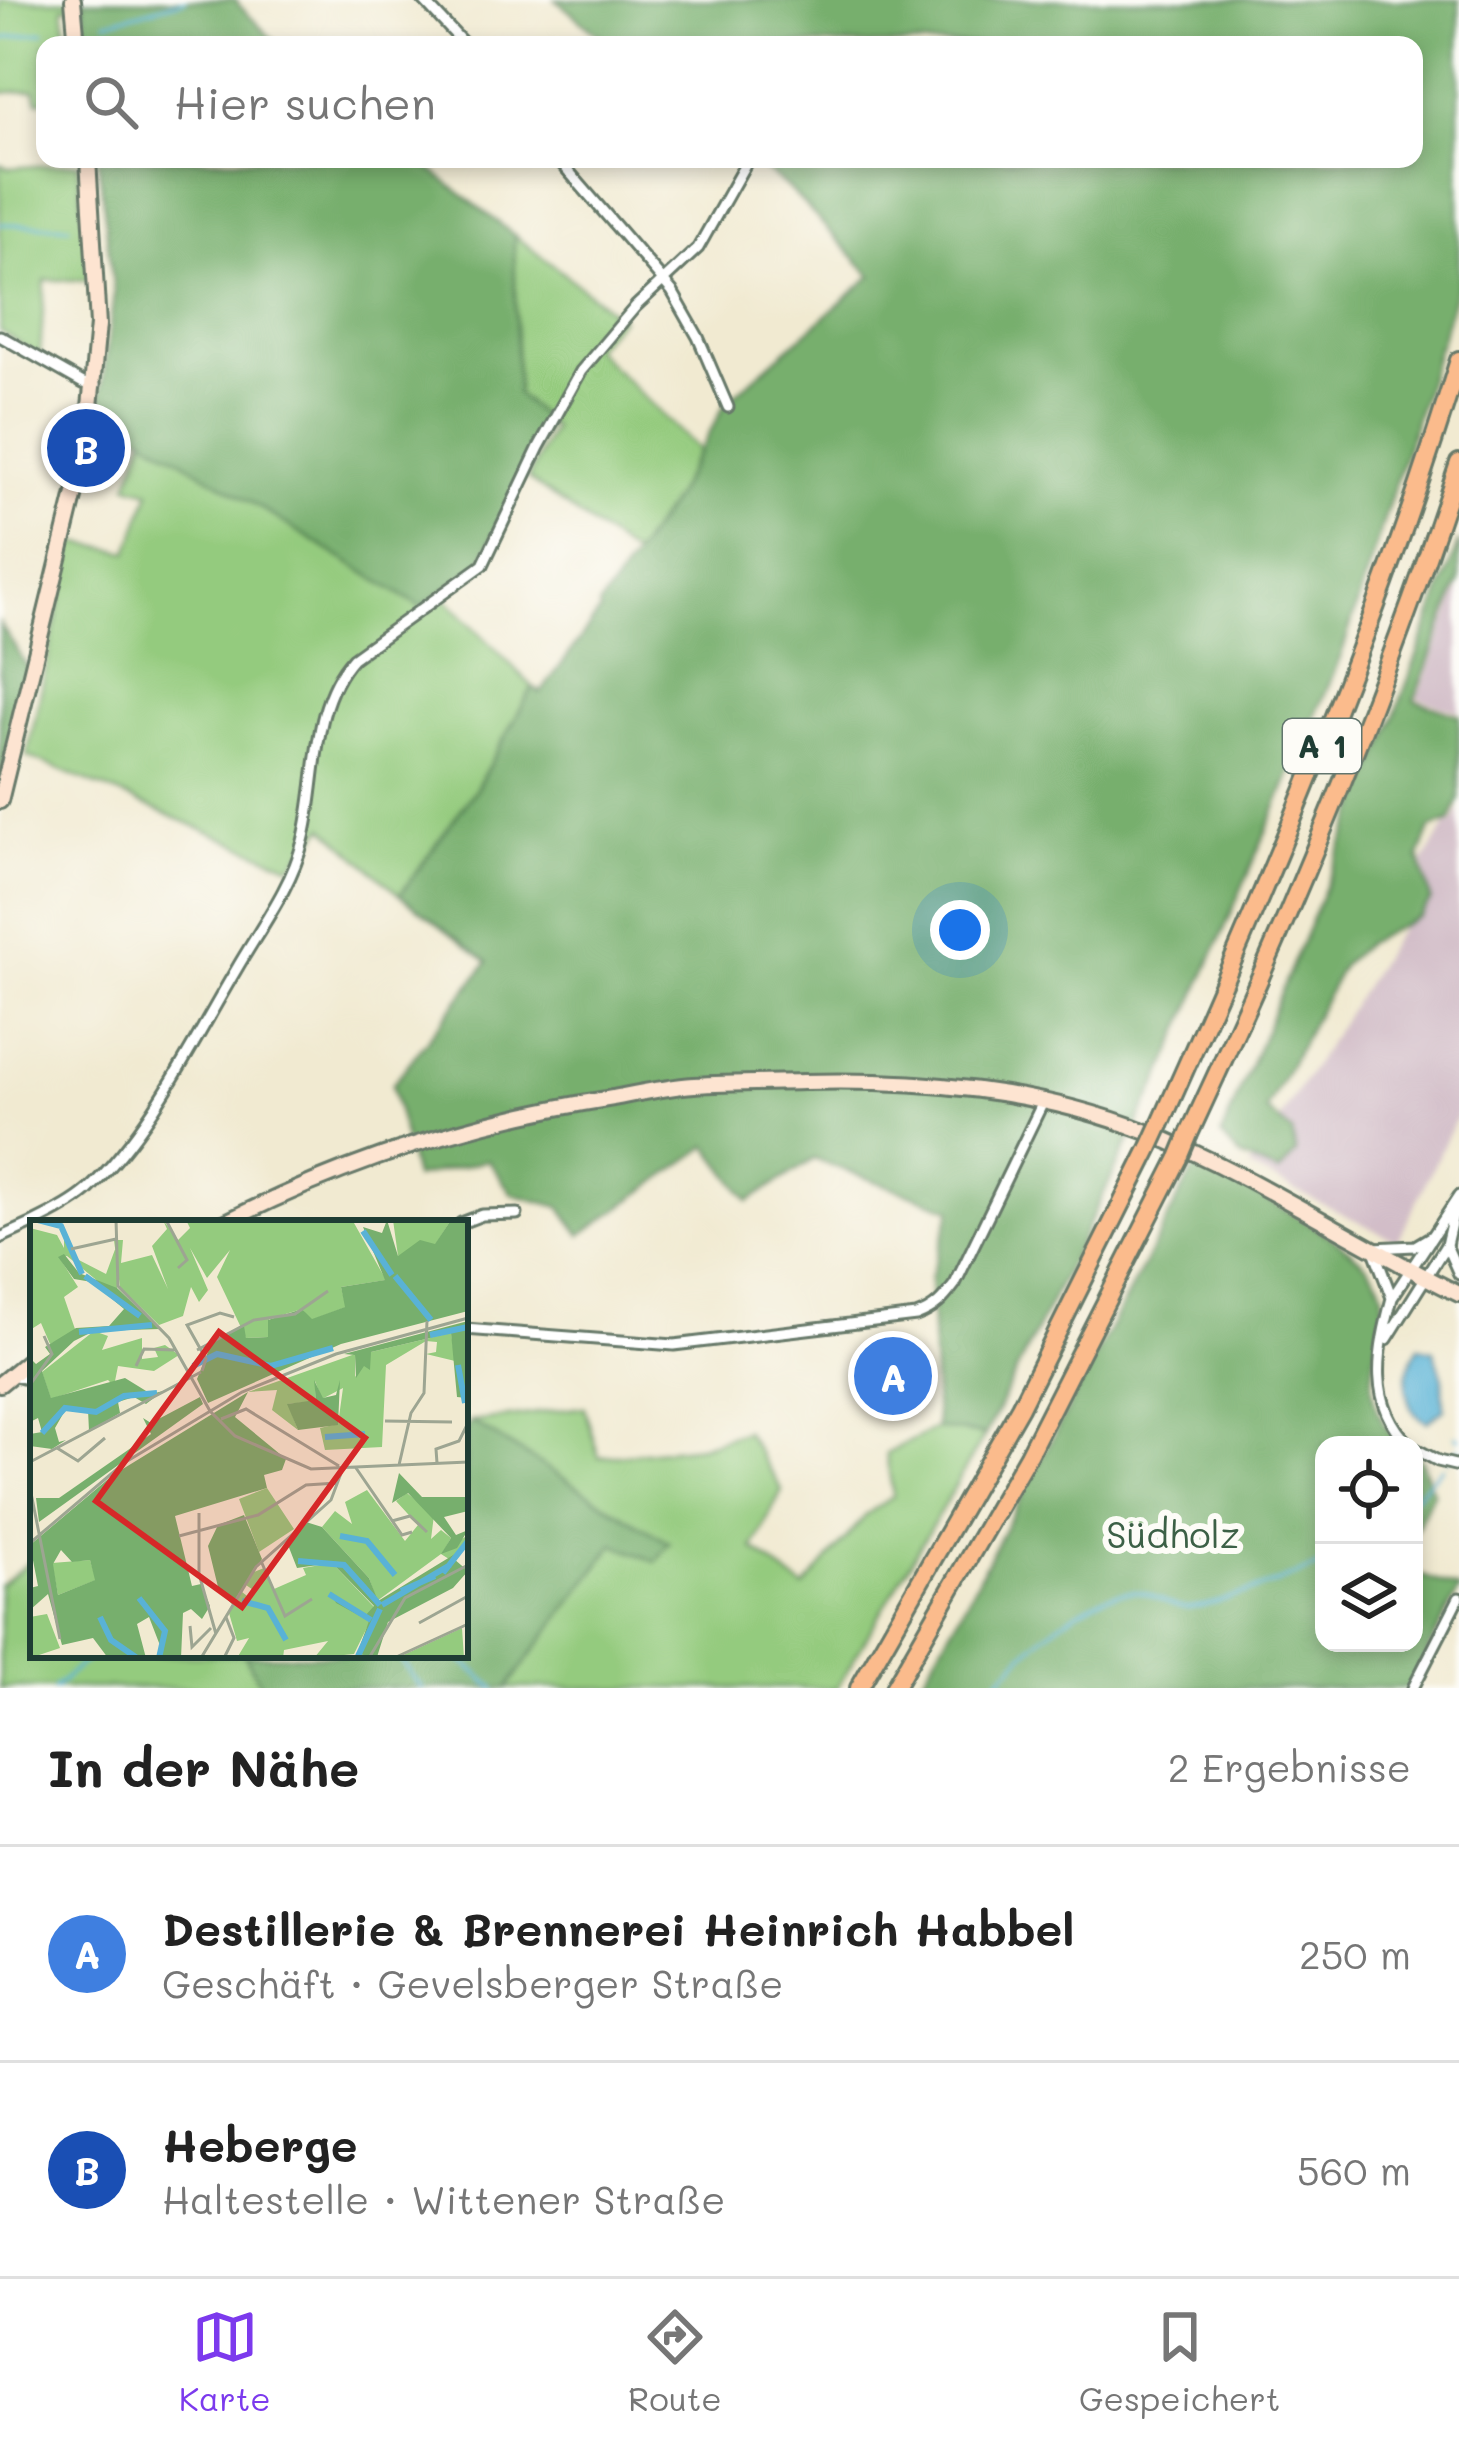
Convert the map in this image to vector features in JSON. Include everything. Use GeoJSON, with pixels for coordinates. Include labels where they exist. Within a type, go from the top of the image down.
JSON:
{"type":"FeatureCollection","features":[{"type":"Feature","properties":{"kind":"highway","name":"A 1"},"geometry":{"type":"LineString","coordinates":[[859,1688],[1020,1407],[1162,1123],[1290,829],[1380,597],[1459,360]]}},
{"type":"Feature","properties":{"kind":"highway","name":"A 1"},"geometry":{"type":"LineString","coordinates":[[894,1688],[1028,1455],[1179,1158],[1266,970],[1350,762],[1459,463]]}},
{"type":"Feature","properties":{"kind":"main road"},"geometry":{"type":"LineString","coordinates":[[73,0],[76,36]]}},
{"type":"Feature","properties":{"kind":"main road"},"geometry":{"type":"LineString","coordinates":[[0,801],[81,477],[95,385],[98,278],[89,168]]}},
{"type":"Feature","properties":{"kind":"main road"},"geometry":{"type":"LineString","coordinates":[[231,1220],[337,1171],[455,1130],[556,1106],[690,1085],[907,1082],[1043,1102],[1140,1130],[1295,1202],[1459,1294]]}},
{"type":"Feature","properties":{"kind":"main road"},"geometry":{"type":"LineString","coordinates":[[4,1375],[30,1360]]}},
{"type":"Feature","properties":{"kind":"street"},"geometry":{"type":"LineString","coordinates":[[423,0],[457,36]]}},
{"type":"Feature","properties":{"kind":"street"},"geometry":{"type":"LineString","coordinates":[[566,168],[663,281],[698,337],[728,406]]}},
{"type":"Feature","properties":{"kind":"street"},"geometry":{"type":"LineString","coordinates":[[39,1220],[79,1198],[126,1144],[158,1100],[282,894],[303,842],[321,723],[344,668],[483,566],[581,371],[702,242],[743,168]]}},
{"type":"Feature","properties":{"kind":"street"},"geometry":{"type":"LineString","coordinates":[[0,336],[83,383],[95,385]]}},
{"type":"Feature","properties":{"kind":"street"},"geometry":{"type":"LineString","coordinates":[[468,1328],[674,1345],[929,1311],[940,1305],[961,1274],[1043,1102]]}},
{"type":"Feature","properties":{"kind":"street"},"geometry":{"type":"LineString","coordinates":[[1392,1298],[1446,1245],[1458,1198]]}},
{"type":"Feature","properties":{"kind":"street"},"geometry":{"type":"LineString","coordinates":[[1384,1343],[1409,1309],[1430,1237],[1458,1198]]}},
{"type":"Feature","properties":{"kind":"street"},"geometry":{"type":"LineString","coordinates":[[468,1220],[517,1214]]}},
{"type":"Feature","properties":{"kind":"street"},"geometry":{"type":"LineString","coordinates":[[0,1238],[30,1224]]}},
{"type":"Feature","properties":{"kind":"street"},"geometry":{"type":"LineString","coordinates":[[1403,1436],[1388,1418],[1377,1377],[1392,1298],[1372,1248],[1415,1246],[1430,1237]]}},
{"type":"Feature","properties":{"kind":"street"},"geometry":{"type":"LineString","coordinates":[[1446,1245],[1459,1274]]}},
{"type":"Feature","properties":{"kind":"street"},"geometry":{"type":"LineString","coordinates":[[1423,1453],[1456,1466]]}},
{"type":"Feature","properties":{"kind":"street"},"geometry":{"type":"LineString","coordinates":[[1413,1688],[1459,1598]]}},
{"type":"Feature","properties":{"kind":"shaded area"},"geometry":{"type":"Polygon","coordinates":[[[1459,588],[1459,712],[1418,698],[1459,588]]]}},
{"type":"Feature","properties":{"kind":"shaded area"},"geometry":{"type":"Polygon","coordinates":[[[1459,808],[1459,1112],[1398,1241],[1249,1168],[1428,884],[1423,862],[1446,826],[1454,822],[1459,808]]]}},
{"type":"Feature","properties":{"kind":"green space"},"geometry":{"type":"Polygon","coordinates":[[[0,0],[83,0],[84,9],[63,7],[67,36],[36,36],[36,94],[35,90],[0,93],[0,0]]]}},
{"type":"Feature","properties":{"kind":"green space"},"geometry":{"type":"Polygon","coordinates":[[[83,0],[234,0],[269,36],[86,36],[83,0]]]}},
{"type":"Feature","properties":{"kind":"green space"},"geometry":{"type":"Polygon","coordinates":[[[556,0],[1459,0],[1459,281],[1341,656],[1162,1075],[985,1435],[936,1428],[930,1278],[952,1209],[814,1159],[749,1201],[708,1146],[581,1235],[560,1207],[512,1194],[488,1160],[414,1178],[392,1085],[488,962],[400,895],[476,789],[533,687],[541,693],[600,612],[673,499],[727,401],[872,276],[763,168],[1423,168],[1423,36],[600,36],[556,0]]]}},
{"type":"Feature","properties":{"kind":"green space"},"geometry":{"type":"Polygon","coordinates":[[[0,164],[78,168],[89,280],[45,280],[40,356],[0,331],[0,164]]]}},
{"type":"Feature","properties":{"kind":"green space"},"geometry":{"type":"Polygon","coordinates":[[[99,168],[428,168],[514,235],[517,394],[548,423],[480,564],[421,607],[99,409],[114,294],[99,168]]]}},
{"type":"Feature","properties":{"kind":"green space"},"geometry":{"type":"Polygon","coordinates":[[[514,235],[621,318],[593,348],[699,450],[634,556],[528,479],[553,427],[517,394],[514,235]]]}},
{"type":"Feature","properties":{"kind":"green space"},"geometry":{"type":"Polygon","coordinates":[[[145,436],[421,607],[446,599],[533,687],[476,788],[400,895],[325,827],[291,866],[27,756],[73,542],[129,552],[150,491],[128,485],[145,436]]]}},
{"type":"Feature","properties":{"kind":"green space"},"geometry":{"type":"Polygon","coordinates":[[[1459,541],[1459,582],[1415,700],[1459,715],[1459,799],[1451,821],[1430,829],[1419,857],[1431,900],[1420,916],[1366,943],[1343,964],[1266,1110],[1292,1132],[1296,1153],[1279,1173],[1240,1157],[1221,1136],[1385,743],[1459,541]]]}},
{"type":"Feature","properties":{"kind":"green space"},"geometry":{"type":"Polygon","coordinates":[[[0,624],[28,668],[0,782],[0,624]]]}},
{"type":"Feature","properties":{"kind":"green space","name":"Südholz"},"geometry":{"type":"Polygon","coordinates":[[[1195,1167],[1323,1232],[1366,1264],[1378,1280],[1384,1297],[1372,1379],[1374,1401],[1395,1436],[1315,1436],[1315,1652],[1423,1652],[1423,1576],[1459,1589],[1409,1688],[917,1688],[958,1617],[1195,1167]]]}},
{"type":"Feature","properties":{"kind":"green space"},"geometry":{"type":"Polygon","coordinates":[[[584,1407],[599,1457],[700,1446],[745,1431],[782,1490],[753,1548],[804,1588],[867,1514],[893,1496],[886,1454],[936,1428],[985,1435],[837,1688],[507,1688],[615,1543],[668,1543],[472,1422],[584,1407]]]}},
{"type":"Feature","properties":{"kind":"green space"},"geometry":{"type":"Polygon","coordinates":[[[472,1422],[669,1543],[656,1562],[614,1544],[507,1688],[263,1688],[247,1658],[468,1658],[468,1426],[472,1422]]]}},
{"type":"Feature","properties":{"kind":"green space"},"geometry":{"type":"Polygon","coordinates":[[[1423,1467],[1433,1492],[1423,1513],[1423,1467]]]}},
{"type":"Feature","properties":{"kind":"green space"},"geometry":{"type":"Polygon","coordinates":[[[30,1561],[30,1658],[247,1658],[263,1688],[0,1688],[0,1585],[30,1561]]]}},
{"type":"Feature","properties":{"kind":"water"},"geometry":{"type":"Polygon","coordinates":[[[1419,1347],[1434,1350],[1443,1378],[1444,1409],[1427,1422],[1412,1407],[1406,1388],[1419,1347]]]}},
{"type":"Feature","properties":{"kind":"waterway"},"geometry":{"type":"LineString","coordinates":[[106,22],[185,0]]}},
{"type":"Feature","properties":{"kind":"waterway"},"geometry":{"type":"LineString","coordinates":[[0,39],[44,32]]}},
{"type":"Feature","properties":{"kind":"waterway"},"geometry":{"type":"LineString","coordinates":[[0,224],[69,226]]}},
{"type":"Feature","properties":{"kind":"waterway"},"geometry":{"type":"LineString","coordinates":[[1456,1436],[1459,1439]]}},
{"type":"Feature","properties":{"kind":"waterway"},"geometry":{"type":"LineString","coordinates":[[1448,1460],[1459,1448]]}},
{"type":"Feature","properties":{"kind":"waterway"},"geometry":{"type":"LineString","coordinates":[[1423,1487],[1442,1467]]}},
{"type":"Feature","properties":{"kind":"waterway"},"geometry":{"type":"LineString","coordinates":[[992,1688],[1057,1625],[1097,1601],[1137,1592],[1183,1608],[1203,1606],[1315,1567]]}},
{"type":"Feature","properties":{"kind":"waterway"},"geometry":{"type":"LineString","coordinates":[[54,1688],[89,1658]]}},
{"type":"Feature","properties":{"kind":"waterway"},"geometry":{"type":"LineString","coordinates":[[399,1658],[422,1688]]}},
{"type":"Feature","properties":{"kind":"waterway"},"geometry":{"type":"LineString","coordinates":[[459,1658],[495,1688]]}},
{"type":"Feature","properties":{"kind":"place","name":"Heberge"},"geometry":{"type":"Point","coordinates":[86,448]}},
{"type":"Feature","properties":{"kind":"place","name":"Destillerie & Brennerei Heinrich Habbel"},"geometry":{"type":"Point","coordinates":[893,1376]}}]}
